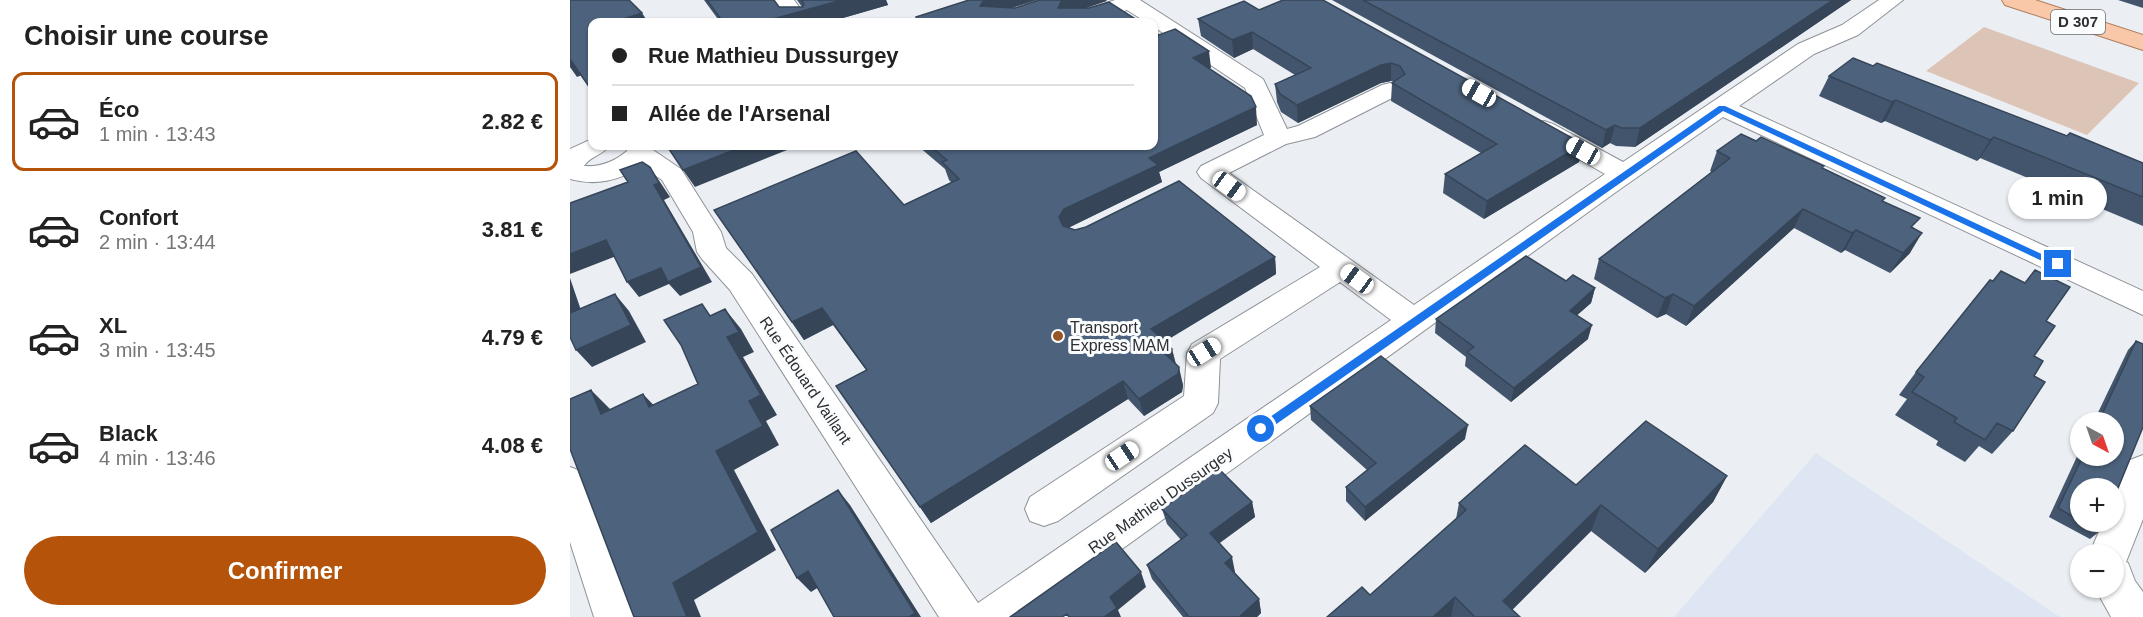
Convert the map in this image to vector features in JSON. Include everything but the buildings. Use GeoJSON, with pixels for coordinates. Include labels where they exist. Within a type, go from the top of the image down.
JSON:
{"type":"FeatureCollection","features":[{"type":"Feature","properties":{"kind":"main road","name":"D 307"},"geometry":{"type":"LineString","coordinates":[[2013,0],[2143,43]]}},
{"type":"Feature","properties":{"kind":"street"},"geometry":{"type":"LineString","coordinates":[[784,0],[796,18]]}},
{"type":"Feature","properties":{"kind":"street","name":"Rue Mathieu Dussurgey"},"geometry":{"type":"LineString","coordinates":[[993,617],[1806,49],[1850,30],[1893,0]]}},
{"type":"Feature","properties":{"kind":"street"},"geometry":{"type":"LineString","coordinates":[[1085,18],[1127,1],[1153,18]]}},
{"type":"Feature","properties":{"kind":"street"},"geometry":{"type":"LineString","coordinates":[[1158,21],[1255,84],[1278,138]]}},
{"type":"Feature","properties":{"kind":"street"},"geometry":{"type":"LineString","coordinates":[[1390,90],[1306,132],[1278,138],[1199,177],[1341,268],[1414,321]]}},
{"type":"Feature","properties":{"kind":"street"},"geometry":{"type":"LineString","coordinates":[[1722,107],[2143,304]]}},
{"type":"Feature","properties":{"kind":"street"},"geometry":{"type":"LineString","coordinates":[[1520,116],[1624,174]]}},
{"type":"Feature","properties":{"kind":"street"},"geometry":{"type":"LineString","coordinates":[[578,158],[583,176],[600,175],[632,162],[641,150]]}},
{"type":"Feature","properties":{"kind":"street","name":"Rue Édouard Vaillant"},"geometry":{"type":"LineString","coordinates":[[644,150],[672,175],[707,232],[712,252],[741,282],[963,617]]}},
{"type":"Feature","properties":{"kind":"street"},"geometry":{"type":"LineString","coordinates":[[1044,509],[1201,403],[1204,352],[1341,268]]}},
{"type":"Feature","properties":{"kind":"street"},"geometry":{"type":"LineString","coordinates":[[2113,544],[2143,471]]}},
{"type":"Feature","properties":{"kind":"street"},"geometry":{"type":"LineString","coordinates":[[570,483],[615,617]]}},
{"type":"Feature","properties":{"kind":"street"},"geometry":{"type":"LineString","coordinates":[[2122,598],[2136,617]]}},
{"type":"Feature","properties":{"kind":"shaded area"},"geometry":{"type":"Polygon","coordinates":[[[1984,27],[2139,83],[2087,135],[1926,71],[1984,27]]]}},
{"type":"Feature","properties":{"kind":"shaded area"},"geometry":{"type":"Polygon","coordinates":[[[1816,453],[2060,617],[1674,617],[1816,453]]]}},
{"type":"Feature","properties":{"kind":"place","name":"Transport Express MAM"},"geometry":{"type":"Point","coordinates":[1058,336]}},
{"type":"Feature","properties":{"kind":"route"},"geometry":{"type":"LineString","coordinates":[[1261,429],[1722,107],[2058,264]]}}]}
